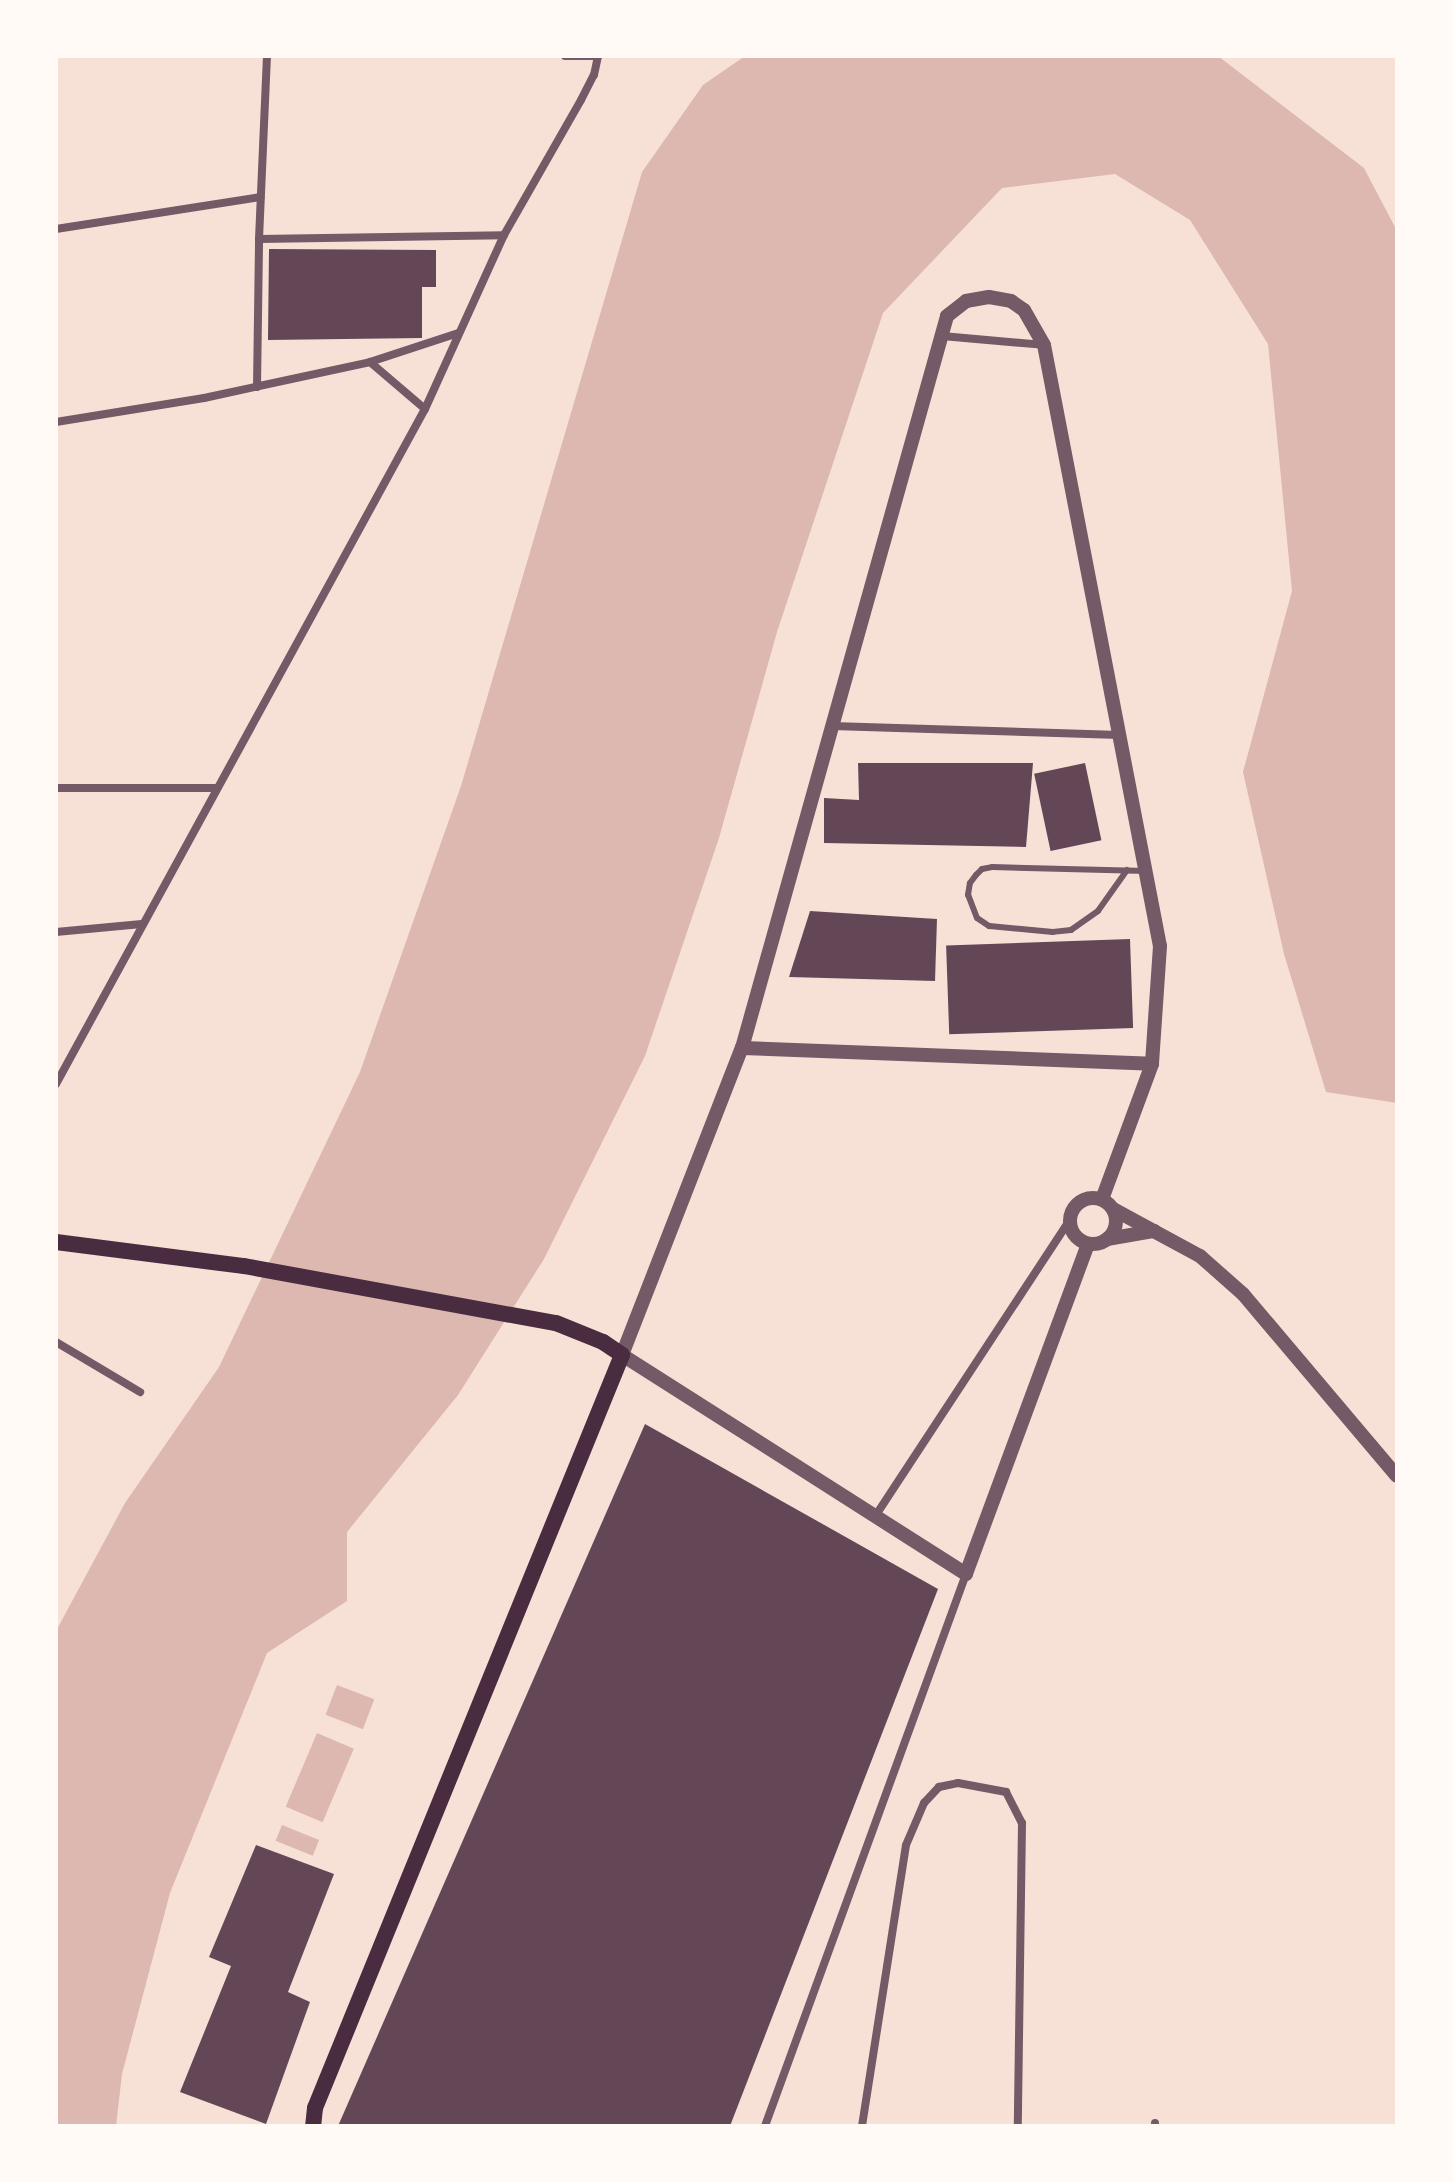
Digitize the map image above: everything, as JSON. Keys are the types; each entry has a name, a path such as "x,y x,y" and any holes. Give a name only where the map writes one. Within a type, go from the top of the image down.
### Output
{"main road":[{"path":"56,1242 244,1266 556,1323 603,1342 622,1355 315,2108 313,2126"}],"street":[{"path":"257,387 259,239 267,56"},
{"path":"56,1084 214,788 425,409 504,235 594,75 598,56 565,56"},
{"path":"56,229 261,197"},
{"path":"259,239 504,235"},
{"path":"966,1574 622,1355 742,1048 947,316 966,301 989,297 1011,301 1024,310 1044,345 1160,946 1152,1064 1107,1204 1116,1224 1107,1239"},
{"path":"56,422 257,387 370,362 458,333"},
{"path":"942,336 1044,345"},
{"path":"370,362 425,409"},
{"path":"832,726 1121,735"},
{"path":"56,788 214,788"},
{"path":"56,932 142,924"},
{"path":"742,1048 1152,1064"},
{"path":"876,1515 1080,1201 1107,1204 1200,1256 1243,1294 1397,1476"},
{"path":"1069,1221 1074,1235 1088,1244 1154,1231"},
{"path":"765,2126 1088,1244"},
{"path":"56,1342 140,1392"},
{"path":"862,2126 906,1845 924,1803 939,1787 958,1783 1006,1792 1022,1823 1018,2126"}],"lane":[{"path":"1127,870 1098,911 1071,930 1053,932 989,926 977,918 971,908 970,883 982,869 1127,870 1146,871"}],"shaded area":[{"path":"745,56 1218,56 1364,168 1397,231 1397,1103 1326,1092 1284,954 1243,772 1292,591 1268,344 1190,220 1115,174 1002,188 883,313 777,632 719,838 645,1056 544,1259 458,1395 347,1532 347,1601 267,1653 170,1893 122,2074 116,2126 56,2126 56,1631 125,1503 219,1367 360,1072 461,786 642,172 703,85"},
{"path":"337,1685 374,1699 363,1729 326,1715"},
{"path":"317,1733 354,1749 323,1822 286,1807"},
{"path":"282,1825 319,1840 313,1856 276,1841"}],"building":[{"path":"269,249 436,250 436,287 422,287 422,338 268,340"},
{"path":"858,763 1033,763 1026,847 824,843 824,798 859,800"},
{"path":"1085,763 1101,840 1051,851 1034,774"},
{"path":"810,911 937,919 935,981 789,977"},
{"path":"1130,939 1133,1028 949,1034 946,945"},
{"path":"645,1424 938,1589 730,2126 338,2126"},
{"path":"256,1845 334,1874 288,1992 310,2002 266,2124 180,2092 231,1966 209,1957"}]}
